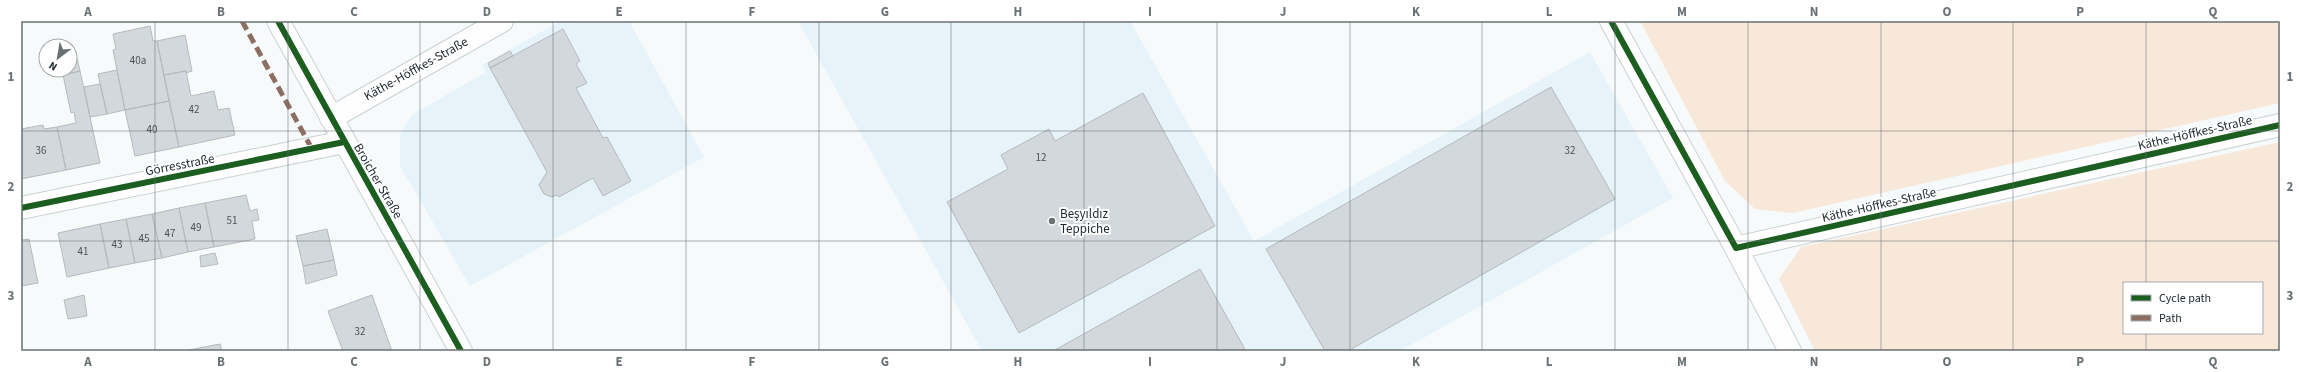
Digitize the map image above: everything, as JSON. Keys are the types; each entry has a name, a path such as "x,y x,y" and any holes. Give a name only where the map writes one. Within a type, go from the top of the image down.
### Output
{"street":[{"name":"Broicher Straße","path":"278,21 461,351"},
{"name":"Käthe-Höffkes-Straße","path":"331,118 502,21"},
{"path":"1611,21 1736,248 1790,351"},
{"name":"Käthe-Höffkes-Straße","path":"1736,248 2280,125"},
{"name":"Görresstraße","path":"21,208 344,142"}],"shaded area":[{"path":"561,21 568,24 574,21 629,21 704,157 470,286 400,166 400,134 412,115 486,72 482,65"},
{"path":"798,21 1130,21 1254,241 1590,52 1673,198 1400,351 982,351"},
{"path":"1640,21 2280,21 2280,103 1793,213 1755,209 1725,181"},
{"path":"2280,142 2280,351 1815,351 1779,279 1801,247"}],"building":[{"path":"150,26 153,41 157,41 169,101 125,110 113,50 116,49 113,34"},
{"path":"563,29 580,61 576,64 587,83 576,88 603,138 607,137 631,181 603,196 593,178 559,197 557,195 552,197 544,194 539,185 547,172 490,68"},
{"path":"185,35 192,71 164,75 157,41"},
{"path":"510,51 513,56 490,68 488,63"},
{"path":"117,70 125,110 107,114 98,74"},
{"path":"78,71 80,71 100,163 66,170 57,127 76,123 74,112 71,113 64,78 78,78"},
{"path":"186,71 191,96 214,91 218,110 229,108 235,135 179,147 164,75"},
{"path":"100,84 107,114 90,117 84,87"},
{"path":"1551,87 1615,199 1348,351 1325,351 1266,249"},
{"path":"1143,93 1215,226 1019,333 947,202 1008,169 1001,155 1049,129 1055,141"},
{"path":"169,101 179,147 135,156 125,110"},
{"path":"43,125 44,129 57,127 66,170 21,179 21,129"},
{"path":"246,195 250,211 257,209 259,220 252,221 255,239 214,247 205,203"},
{"path":"205,203 214,247 188,252 179,208"},
{"path":"179,208 188,252 162,258 152,214"},
{"path":"152,214 162,258 135,263 126,219"},
{"path":"126,219 135,263 109,268 100,224"},
{"path":"100,224 109,268 67,277 58,233"},
{"path":"327,229 334,260 303,266 296,236"},
{"path":"29,239 38,283 21,286 21,240"},
{"path":"215,253 218,264 201,267 200,256"},
{"path":"334,260 337,275 306,284 303,266"},
{"path":"1200,269 1246,351 1053,351 1161,291"},
{"path":"84,295 87,316 68,319 64,300"},
{"path":"372,295 392,351 343,351 328,311"},
{"path":"220,344 222,351 184,351"}],"marked path":[{"path":"242,21 312,149"}],"cycle path":[{"path":"278,21 461,351"},
{"path":"1611,21 1736,248 2280,125"},
{"path":"21,208 344,142"}],"place":[{"name":"Beşyıldız Teppiche","path":"1052,221"}]}
